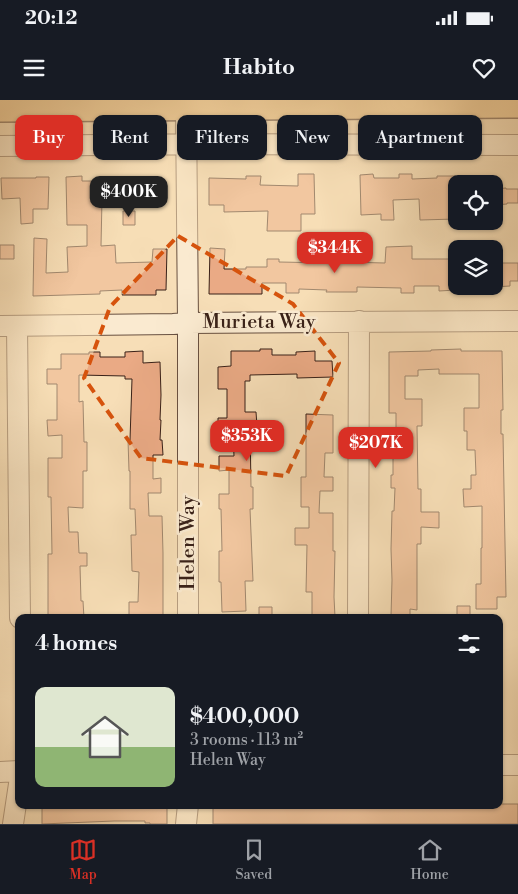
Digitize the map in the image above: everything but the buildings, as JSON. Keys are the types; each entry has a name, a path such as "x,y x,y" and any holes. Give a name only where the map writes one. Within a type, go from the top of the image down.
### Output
{"main road":[{"path":"1,106 156,104 186,108 325,103 489,103 518,105"}],"street":[{"name":"Helen Way","path":"186,108 186,115"},
{"path":"0,146 177,145"},
{"path":"267,145 518,145"},
{"name":"Helen Way","path":"187,160 188,614"},
{"path":"358,614 359,321"},
{"name":"Murieta Way","path":"8,326 359,321 518,321"},
{"path":"8,326 20,614"},
{"path":"503,765 518,765"},
{"path":"0,772 15,772"},
{"path":"13,824 15,809"},
{"path":"186,824 188,809"}],"highlighted area":[{"path":"178,236 293,304 339,363 286,476 141,458 84,378 110,307"}]}
